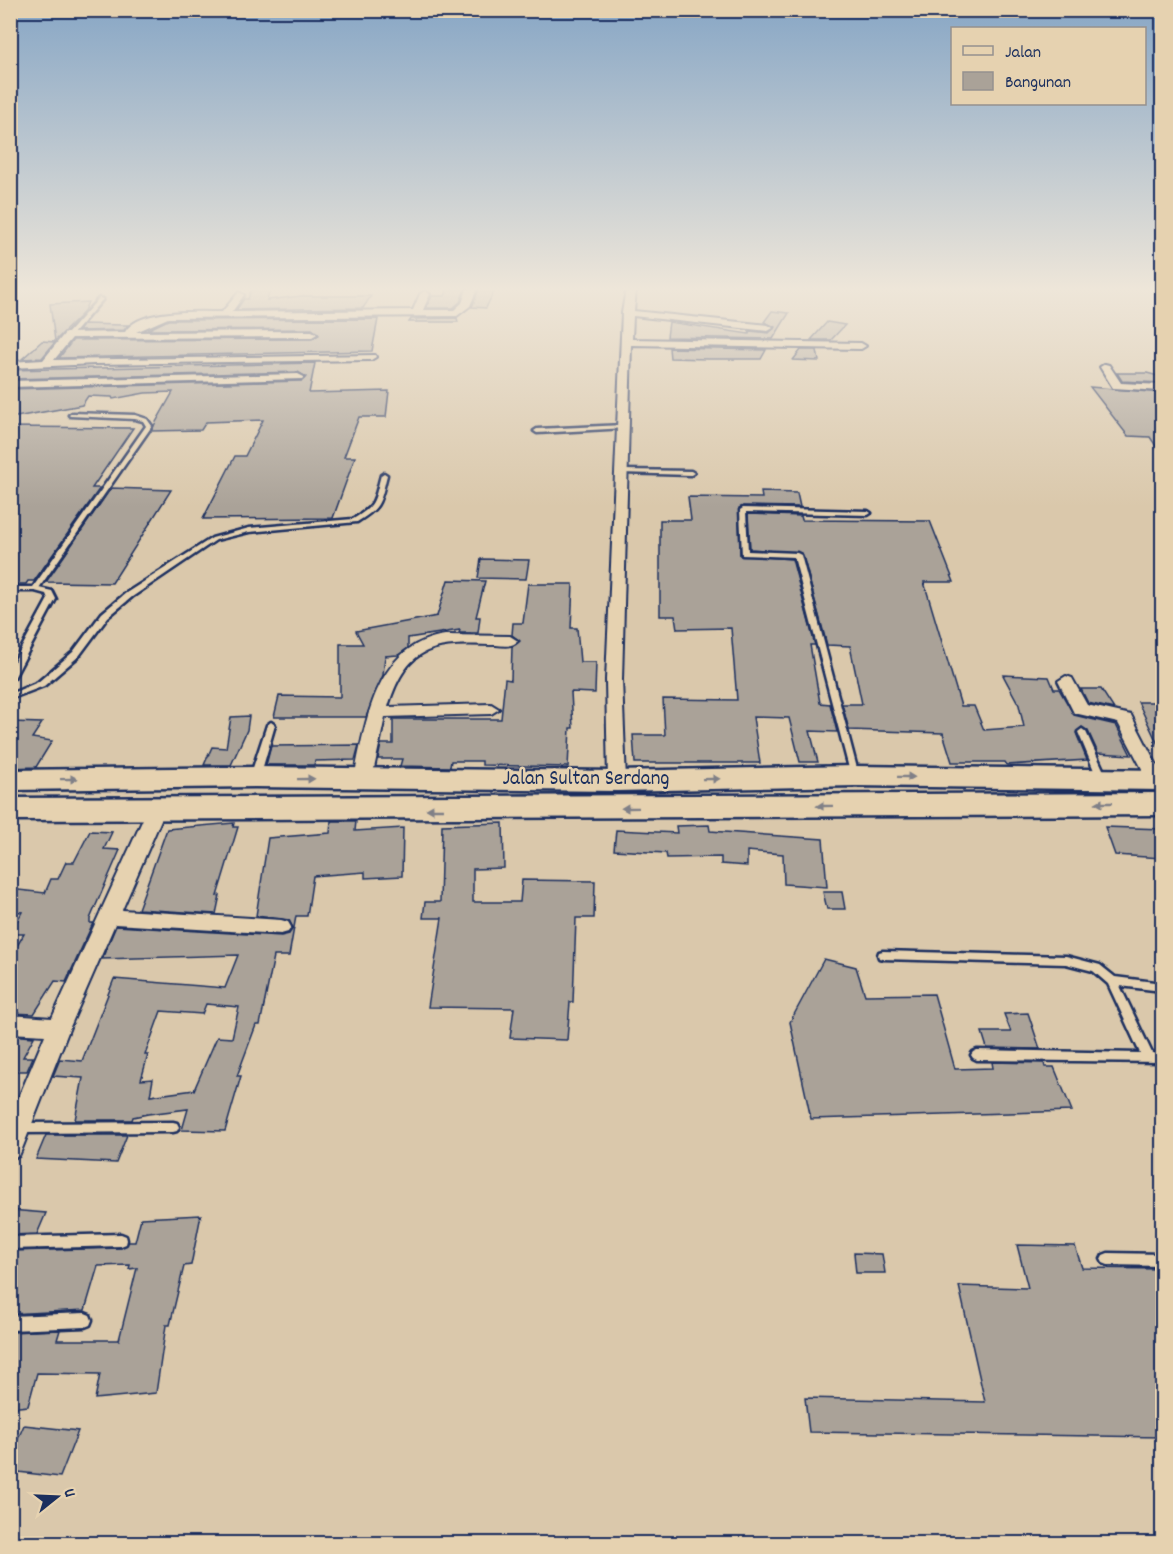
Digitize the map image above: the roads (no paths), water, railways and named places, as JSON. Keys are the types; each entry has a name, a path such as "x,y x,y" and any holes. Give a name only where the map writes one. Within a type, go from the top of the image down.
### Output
{"highway":[{"name":"Jalan Sultan Serdang","path":"10,780 255,777 617,781 855,776 1103,780 1160,788"},
{"name":"Jalan Sultan Serdang","path":"10,809 1160,788"}],"street":[{"path":"40,367 45,362"},
{"path":"10,365 40,367 141,362"},
{"path":"617,781 614,680 626,362"},
{"path":"1106,367 1117,386 1162,388"},
{"path":"10,384 298,377"},
{"path":"363,778 377,712 392,675 417,649 426,644 510,641"},
{"path":"1066,681 1080,709 1125,719 1160,788"},
{"path":"377,712 491,709"},
{"path":"10,1149 59,1027 157,808"},
{"path":"109,916 281,927"},
{"path":"10,1024 59,1027"}],"lane":[{"path":"35,589 149,426 146,420 135,417 72,415"},
{"path":"537,431 624,427"},
{"path":"623,472 692,473"},
{"path":"10,697 41,684 76,654 105,615 129,595 214,539 249,530 355,521 370,512 376,504 384,475"},
{"path":"855,776 797,555 745,553 743,510 868,513"},
{"path":"10,589 35,589 49,593 52,599 10,678"},
{"path":"255,777 271,725"},
{"path":"1082,732 1103,780"},
{"path":"883,955 1066,960 1096,968 1112,981 1148,1057"},
{"path":"1112,981 1162,987"},
{"path":"977,1055 1162,1058"},
{"path":"20,1128 173,1128"},
{"path":"10,1243 121,1240"},
{"path":"1108,1259 1162,1260"},
{"path":"10,1323 85,1320"}]}
